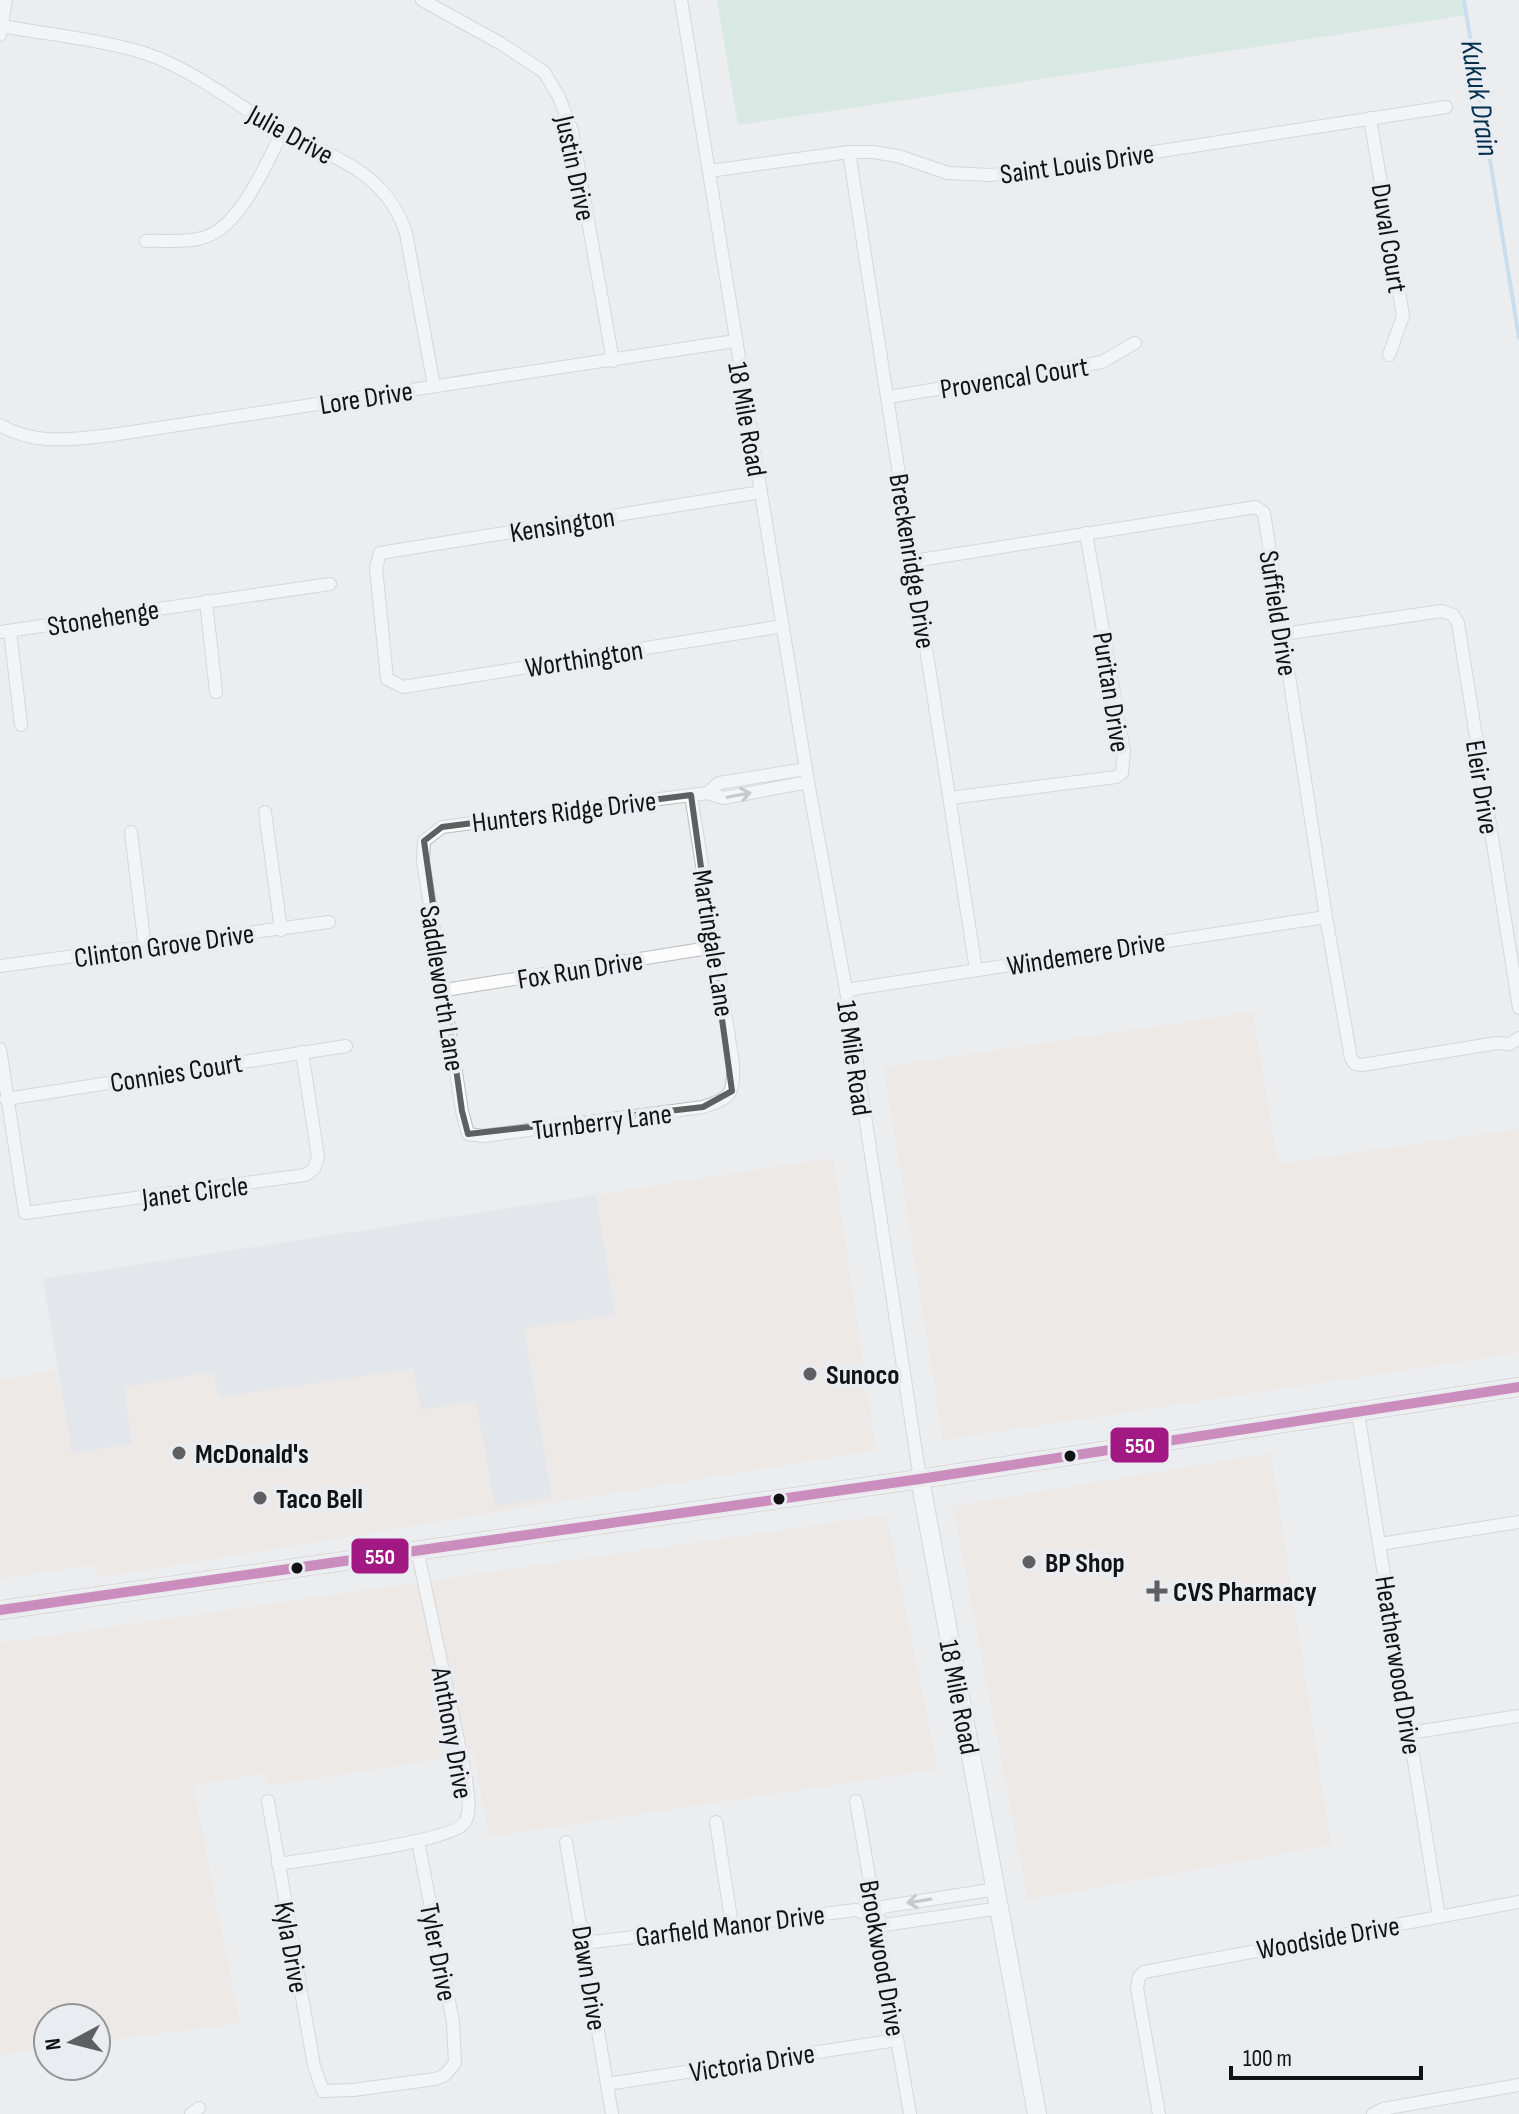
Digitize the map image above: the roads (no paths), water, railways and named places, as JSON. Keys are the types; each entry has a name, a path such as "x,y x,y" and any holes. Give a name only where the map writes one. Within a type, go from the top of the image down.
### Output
{"main road":[{"path":"0,1610 920,1479 1519,1387"},
{"name":"18 Mile Road","path":"920,1479 1037,2114"}],"street":[{"path":"1,31 6,0"},
{"name":"Justin Drive","path":"422,0 500,43 544,72 559,97 572,131 613,361"},
{"name":"18 Mile Road","path":"681,0 807,776 846,990 920,1479"},
{"name":"Julie Drive","path":"1,31 135,50 190,75 283,131 358,171 379,188 400,216 406,233 434,386"},
{"name":"Saint Louis Drive","path":"709,171 849,152 873,152 898,156 948,173 991,175 1446,107"},
{"name":"Duval Court","path":"1370,118 1403,316 1389,355"},
{"path":"146,241 202,238 227,223 238,212 283,131"},
{"name":"Breckenridge Drive","path":"849,152 976,970"},
{"name":"Lore Drive","path":"0,425 27,438 59,440 269,413 735,341"},
{"name":"Provencal Court","path":"888,397 1102,362 1135,343"},
{"name":"Kensington","path":"387,679 376,568 380,553 761,492"},
{"name":"Suffield Drive","path":"913,561 1256,507 1264,513 1347,1046 1355,1064 1510,1044 1519,1038"},
{"name":"Puritan Drive","path":"950,798 1116,777 1122,773 1124,751 1086,533"},
{"name":"Stonehenge","path":"5,632 330,584"},
{"path":"206,601 216,692"},
{"name":"Eleir Drive","path":"1283,634 1442,611 1453,615 1458,623 1519,1008"},
{"name":"Worthington","path":"387,679 403,687 783,626"},
{"path":"5,632 21,725"},
{"name":"Hunters Ridge Drive","path":"424,841 442,827 708,793 719,783 807,776"},
{"name":"Martingale Lane","path":"691,795 733,1063 732,1091"},
{"path":"265,812 281,930"},
{"path":"131,832 145,948"},
{"name":"Saddleworth Lane","path":"424,841 423,861 468,1134"},
{"name":"Windemere Drive","path":"846,990 1326,917"},
{"name":"Clinton Grove Drive","path":"0,966 329,922"},
{"name":"Fox Run Drive","path":"445,990 715,947"},
{"name":"Connies Court","path":"6,1099 346,1046"},
{"path":"0,1049 15,1163 0,1165"},
{"name":"Janet Circle","path":"15,1163 25,1213 305,1175 314,1169 318,1157 302,1052"},
{"name":"Turnberry Lane","path":"468,1134 483,1136 703,1107 727,1097 732,1091"},
{"name":"Heatherwood Drive","path":"1358,1413 1439,1917"},
{"path":"1380,1544 1519,1522"},
{"name":"Anthony Drive","path":"278,1864 418,1841 458,1830 465,1823 469,1809 466,1778 417,1549"},
{"path":"1409,1733 1519,1716"},
{"name":"Kyla Drive","path":"268,1801 314,2066 323,2091"},
{"name":"Brookwood Drive","path":"856,1801 910,2114"},
{"path":"716,1822 732,1925"},
{"name":"Tyler Drive","path":"323,2091 435,2079 445,2075 455,2063 453,2022 418,1841"},
{"name":"Dawn Drive","path":"566,1842 612,2114"},
{"name":"Garfield Manor Drive","path":"875,1917 882,1907 998,1899"},
{"name":"Garfield Manor Drive","path":"584,1943 856,1910 875,1917 884,1925 998,1899"},
{"name":"Woodside Drive","path":"1159,2114 1138,2000 1139,1977 1151,1968 1519,1902"},
{"name":"Victoria Drive","path":"607,2084 897,2040"},
{"path":"1373,2114 1383,2109 1519,2085"}],"waterway":[{"name":"Kukuk Drain","path":"1464,0 1519,338"}],"place":[{"name":"Sunoco","path":"810,1374"},
{"name":"McDonald's","path":"179,1453"},
{"name":"Taco Bell","path":"260,1498"},
{"name":"BP Shop","path":"1029,1562"},
{"name":"CVS Pharmacy","path":"1157,1591"}]}
